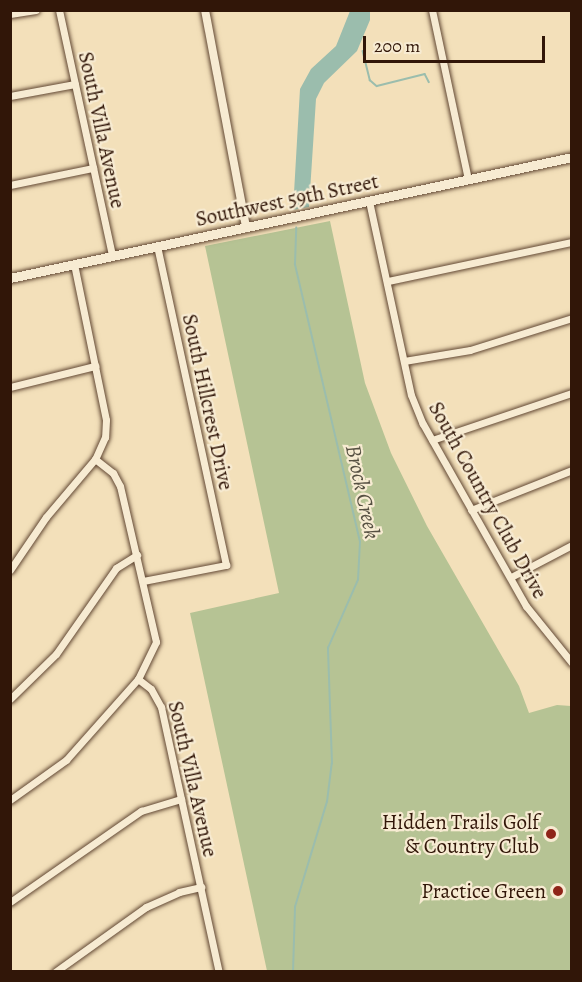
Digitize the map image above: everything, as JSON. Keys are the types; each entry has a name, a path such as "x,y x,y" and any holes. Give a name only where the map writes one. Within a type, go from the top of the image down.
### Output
{"main road":[{"name":"Southwest 59th Street","path":"10,278 572,157"}],"street":[{"path":"10,14 36,10"},
{"name":"South Villa Avenue","path":"59,10 112,256"},
{"path":"205,10 246,228"},
{"path":"432,10 468,179"},
{"path":"10,96 75,84"},
{"path":"10,185 93,168"},
{"name":"South Country Club Drive","path":"369,201 388,280 411,395 432,440 526,606 570,659"},
{"path":"388,280 572,242"},
{"name":"South Hillcrest Drive","path":"143,581 226,565 157,247"},
{"path":"10,570 46,517 95,459 106,428 74,264"},
{"path":"404,362 477,349 572,318"},
{"path":"10,387 95,366"},
{"path":"432,440 572,393"},
{"path":"10,800 66,760 138,679 154,654 156,642 120,486 112,473 95,459"},
{"path":"471,510 572,471"},
{"path":"511,577 572,545"},
{"path":"10,699 56,654 116,568 137,555"},
{"name":"South Villa Avenue","path":"138,679 151,689 161,707 219,972"},
{"path":"10,902 141,811 181,799"},
{"path":"55,972 146,908 179,892 201,887"}],"green space":[{"name":"Hidden Trails Golf & Country Club","path":"330,221 365,383 391,453 427,526 519,686 529,713 557,705 571,706 571,971 267,971 190,613 279,593 205,246"}],"shaded area":[{"path":"350,11 370,11 370,20 357,51 324,83 316,99 309,207 293,210 300,89 311,69 336,46"}],"waterway":[{"path":"363,51 370,80 377,86 425,74 429,82"},
{"name":"Brock Creek","path":"293,972 295,907 327,802 332,764 328,648 358,580 360,542 295,264 296,228"}],"place":[{"name":"Hidden Trails Golf & Country Club","path":"551,834"},
{"name":"Practice Green","path":"558,891"}]}
